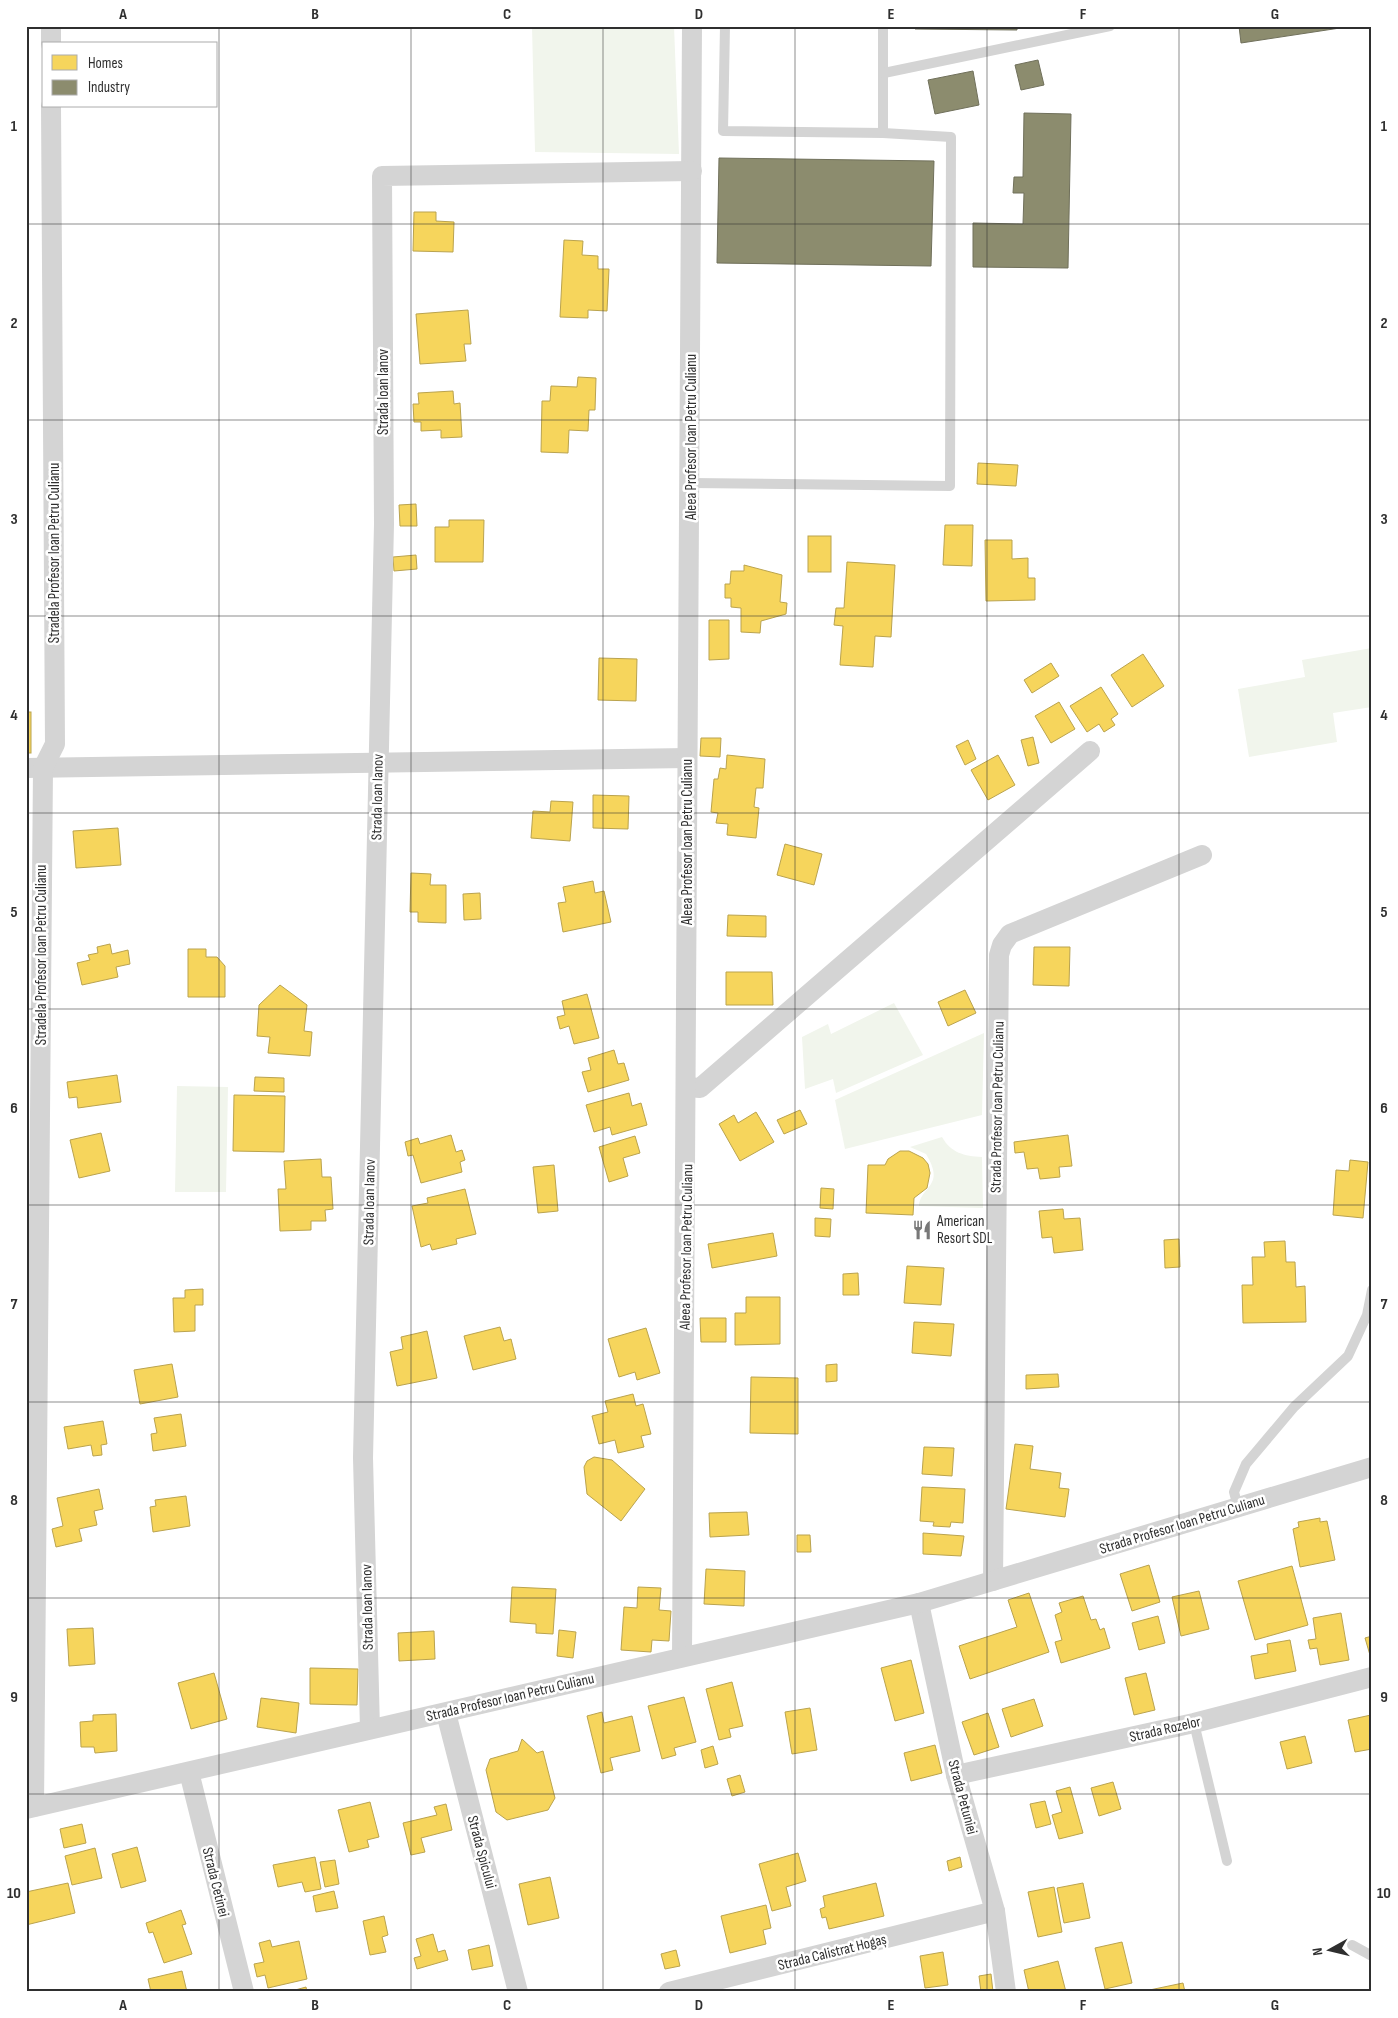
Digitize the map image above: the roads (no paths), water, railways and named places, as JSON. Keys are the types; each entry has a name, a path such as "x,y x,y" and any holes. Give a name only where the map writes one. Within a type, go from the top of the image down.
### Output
{"street":[{"path":"51,26 51,42"},
{"name":"Aleea Profesor Ioan Petru Culianu","path":"682,1657 687,1087 687,758 691,483 692,26"},
{"name":"Stradela Profesor Ioan Petru Culianu","path":"30,1808 34,768 55,744 52,108"},
{"name":"Strada Ioan Ianov","path":"370,1729 363,1458 384,524 382,176 692,171"},
{"path":"687,1087 700,1088 1090,751"},
{"path":"34,768 687,758"},
{"name":"Strada Profesor Ioan Petru Culianu","path":"993,1581 999,955 1002,944 1010,934 1202,855"},
{"name":"Strada Profesor Ioan Petru Culianu","path":"30,1808 919,1603 1372,1467"},
{"name":"Strada Petuniei","path":"919,1603 956,1774 995,1911 1006,1992"},
{"name":"Strada Rozelor","path":"956,1774 1194,1722 1372,1677"},
{"name":"Strada Spicului","path":"446,1713 518,1992"},
{"name":"Strada Cetinei","path":"189,1772 244,1992"},
{"name":"Strada Calistrat Hogaș","path":"669,1992 995,1911"}],"lane":[{"path":"691,483 950,486 951,137 883,133 724,130 725,26"},
{"path":"883,26 883,133"},
{"path":"884,73 1110,26"},
{"path":"1238,1507 1234,1492 1246,1464 1294,1407 1348,1356 1367,1314 1372,1290"},
{"path":"1194,1722 1227,1861"},
{"path":"1352,1946 1372,1956"}],"place":[{"name":"American Resort SDL","path":"922,1230"}]}
